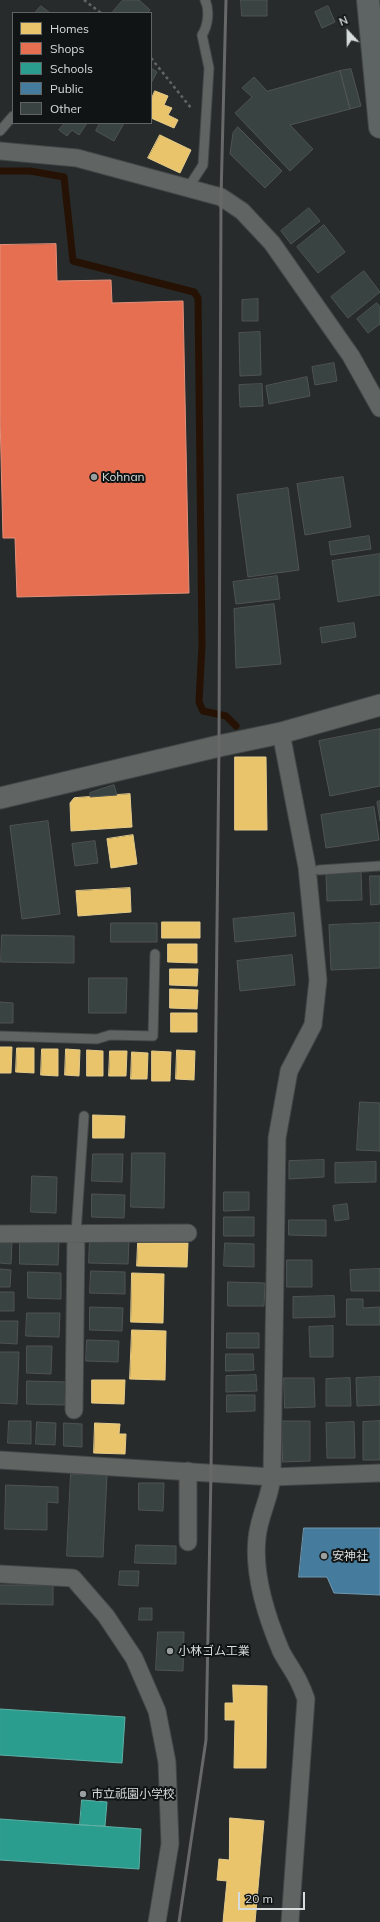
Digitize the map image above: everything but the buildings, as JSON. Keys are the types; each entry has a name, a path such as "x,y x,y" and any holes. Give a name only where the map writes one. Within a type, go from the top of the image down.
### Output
{"main road":[{"path":"368,0 380,127"}],"street":[{"path":"0,151 77,158 221,197 242,212 272,243 351,356 380,408"},
{"path":"0,798 219,746 281,734 380,705"},
{"path":"281,734 307,867 318,980 313,1025 289,1071 277,1138 272,1476 270,1493 260,1515 256,1563 266,1610 276,1638 298,1680 306,1700 290,1922"},
{"path":"74,1410 76,1233"},
{"path":"0,1234 188,1233"},
{"path":"0,1460 272,1476 380,1473"},
{"path":"188,1471 188,1542"},
{"path":"0,1574 73,1578 106,1616 134,1658 157,1711 167,1762 170,1844 157,1922"}],"lane":[{"path":"188,188 203,166 209,68 202,35 207,28 207,4 205,0"},
{"path":"0,131 12,117"},
{"path":"319,870 380,866"},
{"path":"0,1036 97,1039 110,1035 153,1036 155,954"},
{"path":"76,1233 84,1116"}],"path":[{"path":"84,0 100,12"},
{"path":"152,59 184,98 205,130"}],"waterway":[{"path":"0,171 30,171 64,177 73,261 194,292 198,298 202,645 199,702 203,711 226,716 236,726"}],"railway":[{"path":"179,1922 206,1740 211,1472 219,746 221,197 226,0"}],"place":[{"name":"Kohnan","path":"94,477"},
{"name":"安神社","path":"324,1556"},
{"name":"小林ゴム工業","path":"170,1651"},
{"name":"市立祇園小学校","path":"83,1794"}]}
